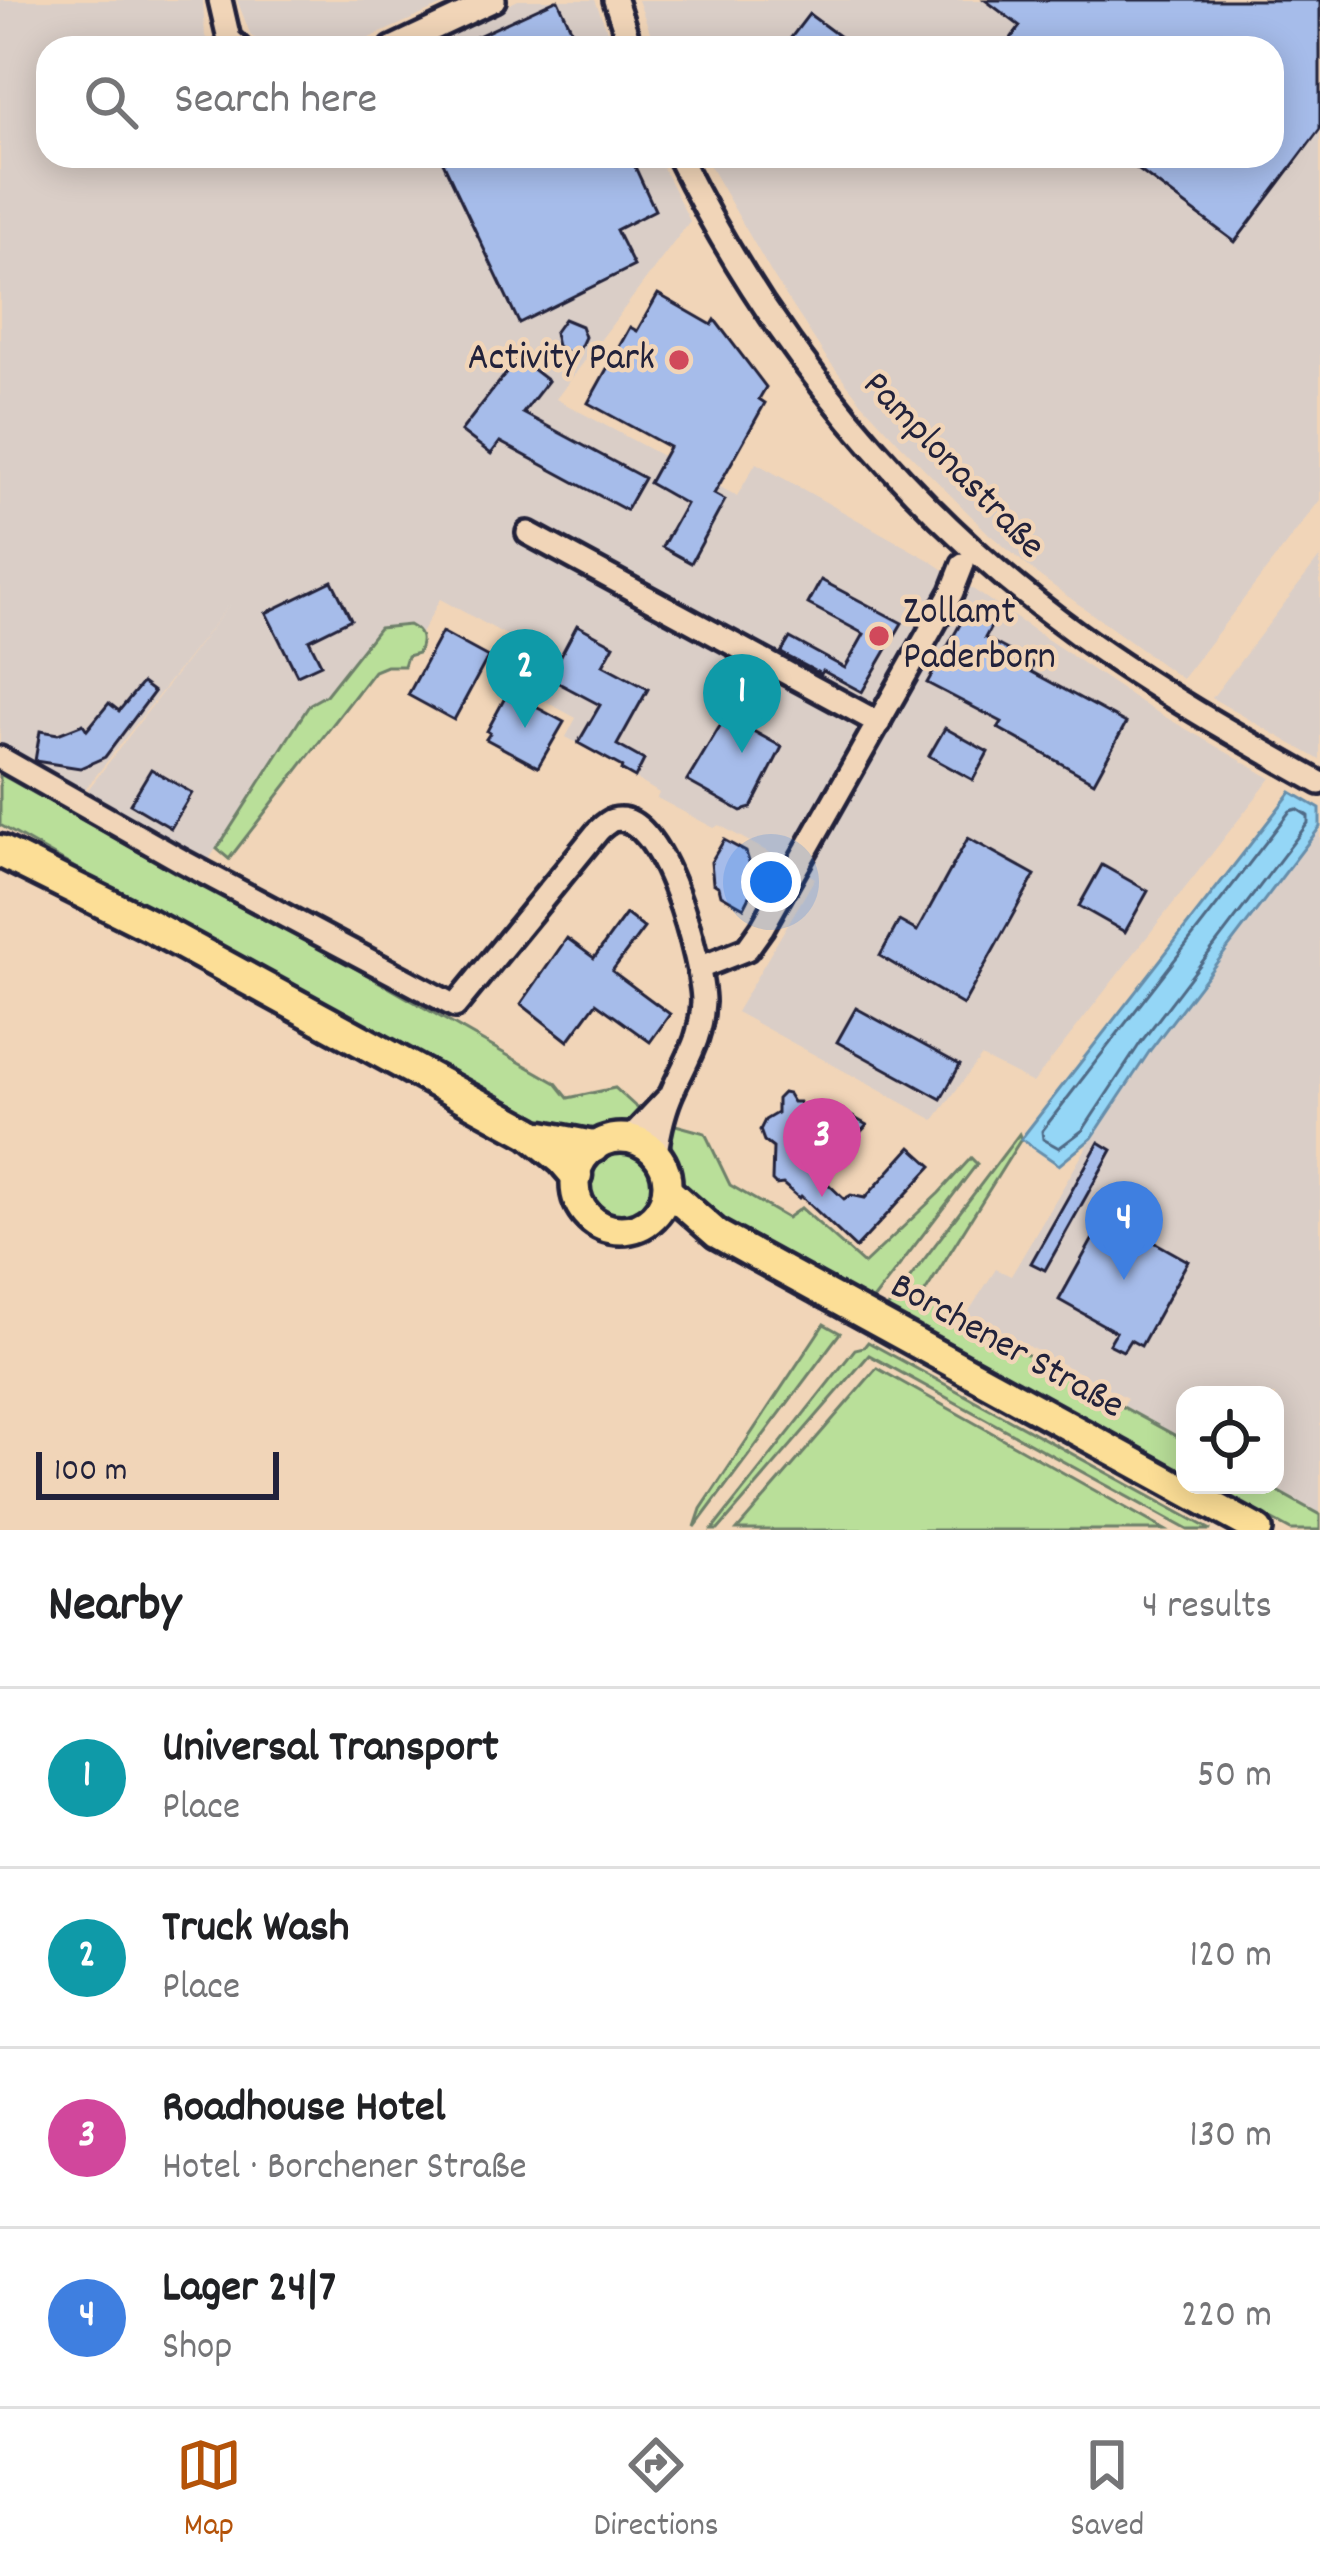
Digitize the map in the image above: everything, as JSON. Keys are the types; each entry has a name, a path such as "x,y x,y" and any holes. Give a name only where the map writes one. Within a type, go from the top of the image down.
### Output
{"highway":[{"path":"0,832 149,925"},
{"path":"0,851 149,925 530,1133 576,1175"},
{"path":"530,1133 592,1147"}],"main road":[{"path":"610,1138 630,1138 656,1153 667,1190 652,1218 626,1230 612,1229 598,1224 579,1204 576,1175 592,1147 610,1138"},
{"name":"Borchener Straße","path":"667,1190 717,1234 1258,1530"},
{"name":"Borchener Straße","path":"652,1218 717,1234"}],"street":[{"path":"220,0 229,36"},
{"path":"418,36 494,0"},
{"path":"615,0 627,36"},
{"name":"Pamplonastraße","path":"685,168 726,244 810,369 883,459 960,538 1043,608 1126,668 1320,783"},
{"path":"528,533 879,723"},
{"path":"699,968 747,949 879,723 963,565"},
{"path":"0,758 455,1006 598,831 611,820 631,824 654,842 674,884 699,968 703,1001 696,1047 671,1094 656,1153"},
{"path":"630,1138 671,1094"}],"shaded area":[{"path":"0,0 203,0 205,36 36,36 36,168 663,168 690,221 556,399 737,496 756,463 931,561 1148,707 1271,778 1033,1083 981,1057 934,1120 736,1012 815,878 719,825 714,828 657,798 659,793 621,767 566,737 576,718 510,682 528,647 440,599 421,634 409,625 379,629 326,695 313,703 208,861 83,796 232,601 81,795 0,749"},
{"path":"237,0 454,0 374,36 251,36"},
{"path":"518,0 595,0 609,36 447,36"},
{"path":"638,0 1320,0 1320,500 1182,679 989,534 862,403 773,276 711,168 1284,168 1284,36 652,36"},
{"path":"1320,557 1320,760 1212,698"},
{"path":"1320,827 1320,1515 1282,1494 1284,1386 1176,1386 1176,1436 1123,1407 1127,1398 967,1314 996,1269 1011,1276 1151,1049"}],"green space":[{"path":"409,625 421,636 418,653 407,656 404,666 374,671 229,859 217,849 310,704 326,695 379,628"},
{"path":"0,774 313,944 556,1083 568,1098 615,1088 645,1111 617,1127 583,1134 556,1130 517,1113 0,825"},
{"path":"672,1124 705,1133 730,1185 787,1218 801,1208 864,1264 971,1158 977,1164 870,1304 701,1209 682,1181 671,1145"},
{"path":"1019,1134 1021,1139 922,1297 1176,1436 1176,1468 885,1311"},
{"path":"621,1148 646,1159 657,1184 646,1209 621,1220 596,1209 585,1184 596,1159"},
{"path":"824,1324 840,1333 695,1527 701,1509"},
{"path":"868,1342 1211,1530 1188,1530 869,1355 718,1530 712,1530 855,1349"},
{"path":"877,1368 1165,1530 737,1530"},
{"path":"1225,1494 1282,1494 1320,1515 1320,1530 1291,1530"}],"water":[{"path":"1291,792 1320,809 1320,827 1151,1049 1092,1138 1059,1165 1021,1139"}],"building":[{"path":"556,0 574,36 478,36"},
{"path":"985,0 1320,0 1320,129 1235,242 1136,168 1284,168 1284,36 1013,36 1020,26"},
{"path":"809,14 839,36 792,36"},
{"path":"446,168 636,168 655,210 616,230 634,266 519,323"},
{"name":"Activity Park","path":"658,294 712,325 715,320 766,387 759,399 765,403 714,494 725,500 691,563 662,547 686,504 649,483 669,447 588,403 630,327 637,331"},
{"path":"564,319 581,326 585,337 579,350 569,353 557,346 554,333"},
{"path":"518,358 548,381 523,413 644,478 626,510 500,442 491,454 461,431"},
{"name":"Zollamt Paderborn","path":"821,580 902,623 862,692 781,653 790,638 845,668 864,634 808,604"},
{"path":"332,581 351,619 309,640 321,664 297,675 266,613"},
{"path":"967,612 992,625 985,638 1034,664 1030,671 1126,723 1094,782 998,728 1002,722 927,683"},
{"path":"577,625 614,645 603,665 648,689 617,745 644,760 635,778 578,743 600,705 549,678"},
{"path":"442,632 488,657 454,720 408,695"},
{"path":"142,683 154,692 105,757 80,768 35,761 40,731 58,734 83,724 87,730 109,703 119,711"},
{"path":"508,692 564,722 538,767 486,739"},
{"path":"726,716 782,747 751,808 741,811 687,781"},
{"path":"945,728 988,752 973,780 929,756"},
{"path":"151,769 192,793 171,828 130,804"},
{"path":"968,838 1035,875 963,1005 880,956 899,921 917,931"},
{"path":"724,840 746,852 756,884 744,908 721,895 713,883 711,862"},
{"path":"1102,865 1148,891 1125,932 1079,906"},
{"path":"626,914 644,928 612,971 670,1014 650,1042 596,1003 568,1041 521,1004 567,938 594,958"},
{"path":"856,1008 960,1065 941,1099 837,1042"},
{"path":"783,1093 802,1108 830,1110 830,1104 867,1125 844,1150 815,1148 824,1180 844,1199 851,1195 865,1198 911,1147 932,1166 856,1248 801,1196 772,1181 773,1148 760,1130 777,1113 777,1099"},
{"path":"1099,1142 1112,1150 1045,1270 1031,1263"},
{"path":"1106,1215 1188,1261 1141,1346 1130,1340 1123,1351 1109,1344 1116,1332 1059,1300"}],"place":[{"name":"Activity Park","path":"679,360"},
{"name":"Zollamt Paderborn","path":"879,636"},
{"name":"Truck Wash","path":"525,728"},
{"name":"Universal Transport","path":"742,753"},
{"name":"Roadhouse Hotel","path":"822,1197"},
{"name":"Lager 24|7","path":"1124,1280"}]}
